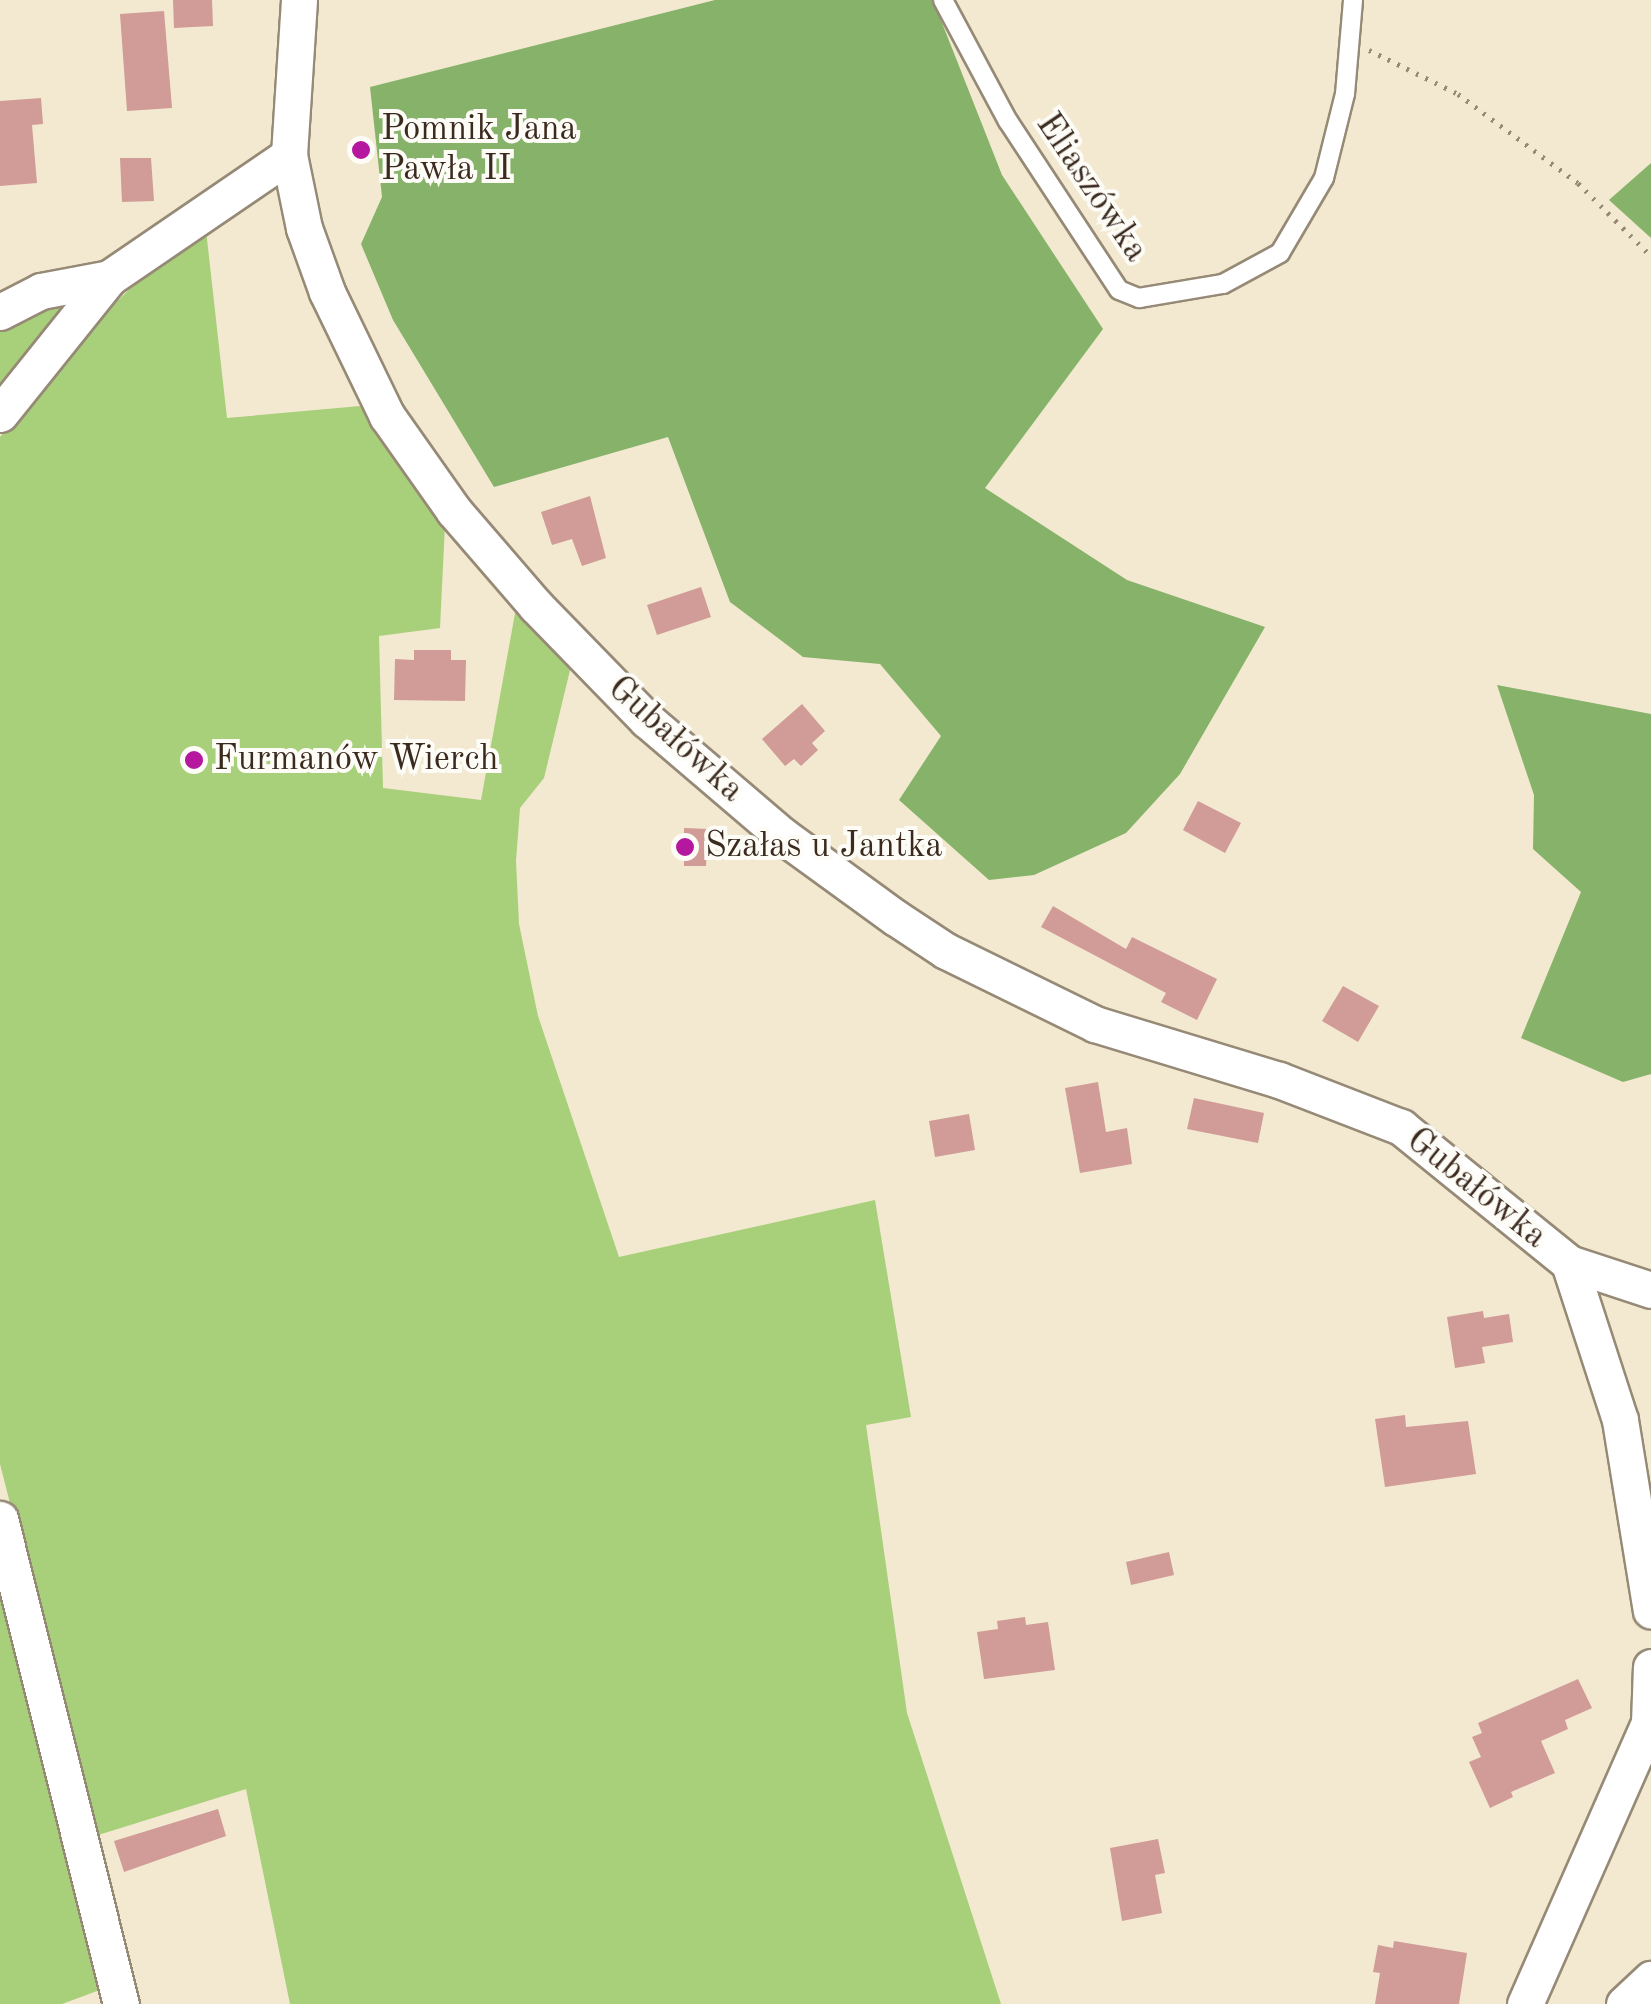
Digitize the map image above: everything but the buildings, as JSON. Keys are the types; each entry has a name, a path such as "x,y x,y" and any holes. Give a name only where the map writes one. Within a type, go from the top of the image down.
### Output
{"street":[{"name":"Gubałówka","path":"299,0 288,155 304,228 327,292 387,416 419,466 536,606 662,733 783,836 946,951 1095,1024 1279,1080 1401,1127 1569,1263 1620,1420 1651,1611"},
{"path":"0,414 109,278 288,155"},
{"path":"0,312 41,291 109,278"},
{"path":"1569,1263 1651,1290"},
{"path":"0,1519 121,2004"},
{"path":"1525,2004 1649,1724 1651,1667"},
{"path":"1624,2004 1651,1979"}],"lane":[{"name":"Eliaszówka","path":"943,0 1008,122 1118,290 1140,298 1223,284 1280,253 1324,178 1345,94 1354,0"}],"path":[{"path":"1349,44 1383,54 1458,94 1578,182 1651,256"}],"green space":[{"path":"715,0 933,0 1002,175 1103,329 985,488 1127,580 1265,627 1180,774 1126,833 1034,875 989,880 899,800 941,736 880,664 803,657 730,602 668,437 494,487 393,320 361,244 382,197 370,87"},
{"path":"1651,163 1651,238 1609,200"},
{"path":"206,230 227,418 360,406 445,525 440,628 379,636 383,788 481,800 516,608 571,666 544,778 520,808 516,861 519,924 538,1016 619,1257 875,1200 911,1417 866,1425 907,1713 1001,2004 290,2004 246,1789 95,1836 0,1464 0,437 90,327 158,262"},
{"path":"63,298 64,308 0,383 0,322"},
{"path":"1497,685 1651,714 1651,1074 1623,1082 1521,1038 1581,892 1533,849 1534,795"},
{"path":"0,1560 105,1988 62,2004 0,2004"}],"place":[{"name":"Pomnik Jana Pawła II","path":"361,150"},
{"name":"Furmanów Wierch","path":"194,760"},
{"name":"Szałas u Jantka","path":"685,847"}]}
